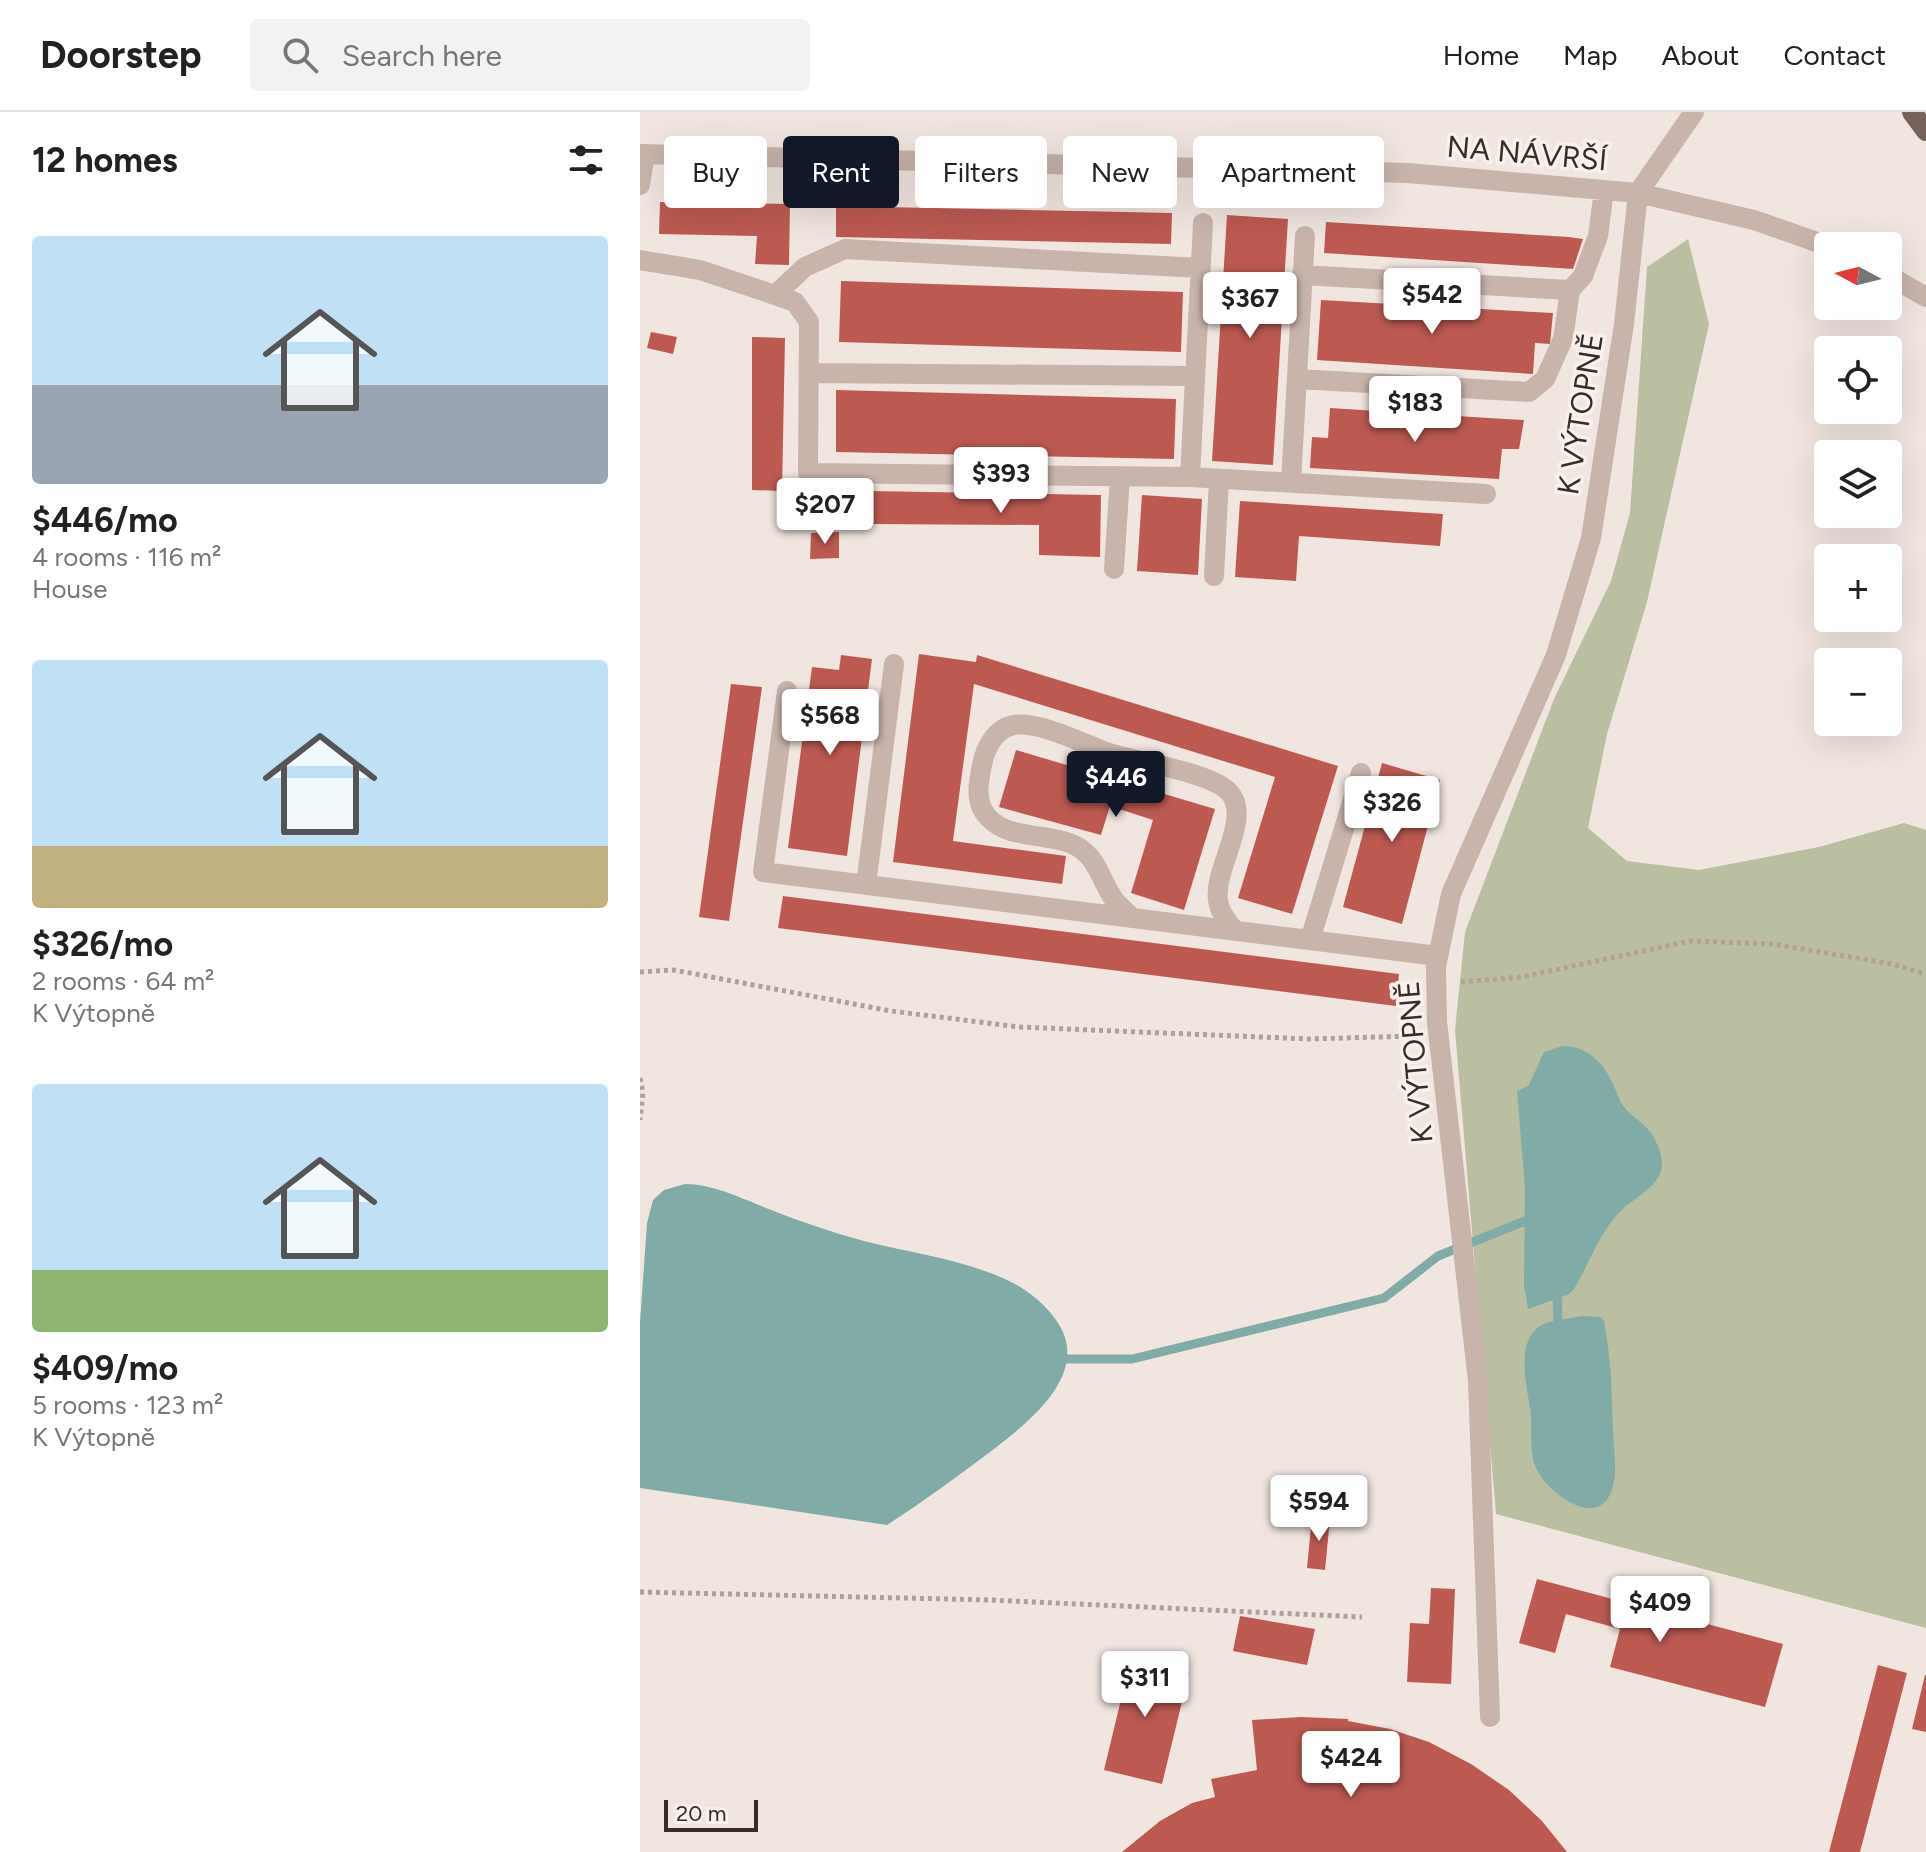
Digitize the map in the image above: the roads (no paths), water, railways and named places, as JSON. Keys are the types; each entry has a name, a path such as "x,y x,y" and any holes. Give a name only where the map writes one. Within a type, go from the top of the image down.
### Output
{"main road":[{"path":"1912,112 1926,131"}],"street":[{"name":"NA NÁVRŠÍ","path":"643,154 1408,173 1638,193 1694,112"},
{"path":"640,185 643,154"},
{"path":"1297,379 1529,392 1545,379 1563,339 1570,290 1583,276 1598,236 1604,190"},
{"path":"1638,193 1754,220 1814,241"},
{"name":"K VÝTOPNĚ","path":"1490,1717 1478,1381 1439,1036 1438,956 1451,894 1556,655 1591,538 1624,324 1638,193"},
{"path":"1190,477 1203,223"},
{"path":"1291,482 1305,236"},
{"path":"775,295 805,267 845,249 1200,268"},
{"path":"640,260 700,270 795,302 809,322 808,473 1190,477 1486,494"},
{"path":"1302,275 1570,290"},
{"path":"1902,283 1926,297"},
{"path":"809,373 1194,376"},
{"path":"1114,569 1120,476"},
{"path":"1214,576 1219,479"},
{"path":"866,885 894,664"},
{"path":"787,691 763,872 1438,956"},
{"path":"1132,918 1114,900 1089,854 1074,844 998,827 983,811 978,789 985,752 996,734 1011,725 1031,725 1110,753 1202,778 1227,790 1236,804 1237,821 1218,884 1218,901 1224,917 1235,931"},
{"path":"1310,940 1361,773"}],"water":[{"path":"1563,1046 1583,1050 1598,1061 1621,1103 1652,1135 1660,1152 1662,1167 1654,1183 1607,1227 1574,1289 1569,1294 1528,1309 1524,1285 1525,1188 1517,1091 1529,1085 1544,1052"},
{"path":"685,1184 716,1189 864,1241 971,1266 1012,1283 1039,1301 1056,1320 1066,1340 1067,1360 1061,1379 1050,1397 1018,1429 950,1482 887,1525 640,1488 640,1323 647,1223 653,1200 664,1190"},
{"path":"1582,1316 1600,1317 1604,1321 1611,1376 1615,1459 1613,1486 1607,1500 1598,1507 1587,1508 1562,1498 1536,1468 1524,1364 1528,1342 1540,1326"}],"waterway":[{"path":"1057,1359 1132,1359 1384,1298 1438,1256 1525,1221 1531,1228"},
{"path":"1557,1289 1558,1321"}]}
